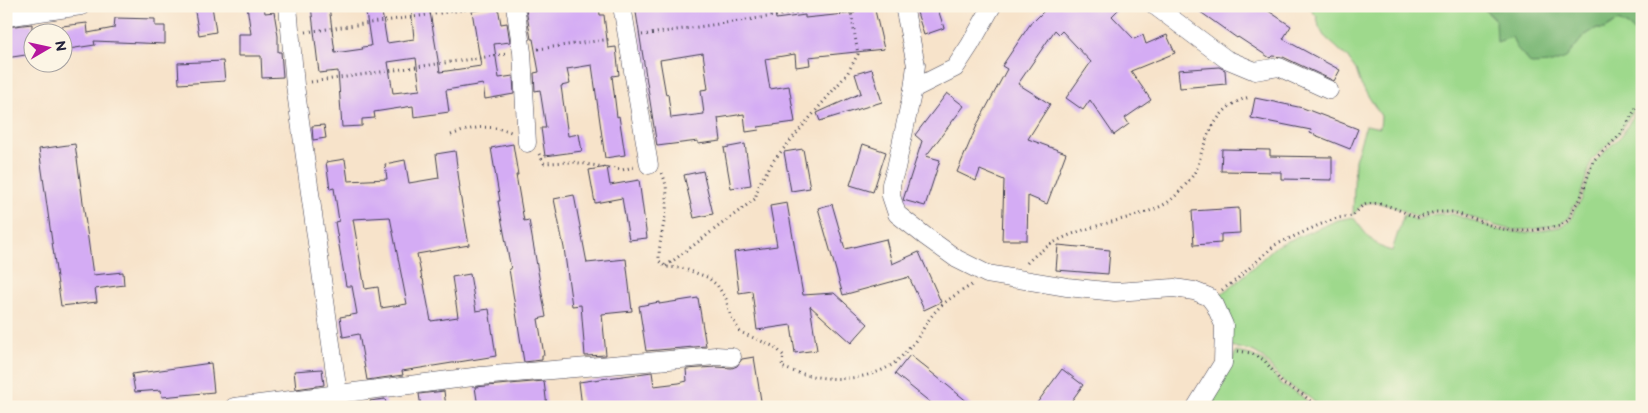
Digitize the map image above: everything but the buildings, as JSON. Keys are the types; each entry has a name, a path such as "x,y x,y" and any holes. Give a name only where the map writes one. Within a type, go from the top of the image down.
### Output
{"street":[{"path":"288,6 295,85 338,394"},
{"path":"515,6 522,52 527,142"},
{"path":"622,6 649,165"},
{"path":"904,6 916,65 913,89 891,184 890,196 897,214 957,258 987,274 1067,287 1115,292 1174,288 1194,291 1209,297 1216,305 1224,325 1223,363 1196,407"},
{"path":"913,89 955,68 992,6"},
{"path":"1155,6 1226,59 1254,71 1279,67 1329,90"},
{"path":"6,17 75,7"},
{"path":"234,407 540,370 716,356 732,357"}],"path":[{"path":"291,34 491,6"},
{"path":"295,85 843,6"},
{"path":"666,267 755,199 759,184 774,160 847,74 858,54 850,6"},
{"path":"1014,279 1033,257 1050,244 1085,228 1142,214 1158,208 1171,200 1196,171 1206,141 1219,116 1232,104 1250,97"},
{"path":"1209,297 1236,280 1275,245 1337,218 1353,216 1362,206 1372,204 1398,210 1417,218 1435,212 1453,212 1498,228 1514,231 1529,232 1559,226 1569,220 1574,207 1580,200 1593,161 1621,134 1636,108 1642,102"},
{"path":"451,135 472,128 500,128 518,135 527,142 538,151 544,163 573,162 622,170 649,165 659,169 663,175 668,201 659,250 659,261 666,267 682,268 707,277 717,285 726,299 730,314 740,332 776,347 783,355 782,367 793,372 816,377 848,378 868,375 891,366 912,346 936,310 987,274"},
{"path":"1223,347 1251,353 1264,360 1283,384 1301,393 1316,407"}],"green space":[{"path":"1308,6 1481,6 1512,37 1565,58 1584,36 1595,29 1604,29 1618,21 1628,26 1642,38 1642,101 1635,107 1620,133 1592,160 1579,200 1573,207 1568,219 1558,225 1529,230 1514,230 1499,227 1453,211 1435,211 1417,217 1390,206 1374,203 1362,205 1353,215 1355,160 1366,125 1380,128 1381,116 1361,85 1356,70 1347,57 1324,36 1319,27 1317,17"},
{"path":"1481,6 1642,6 1642,38 1628,26 1618,21 1604,29 1595,29 1584,36 1566,58 1552,63 1531,64 1516,47 1512,37 1497,42 1496,20"},
{"path":"1642,104 1642,407 1319,407 1311,399 1283,381 1266,361 1257,354 1229,345 1217,301 1219,295 1237,282 1276,246 1338,220 1353,217 1374,242 1392,251 1404,214 1416,220 1435,214 1453,214 1498,230 1529,233 1559,227 1570,221 1575,208 1581,201 1594,162 1622,135"},
{"path":"1236,352 1251,355 1263,361 1282,385 1300,395 1314,407 1210,407"}]}
